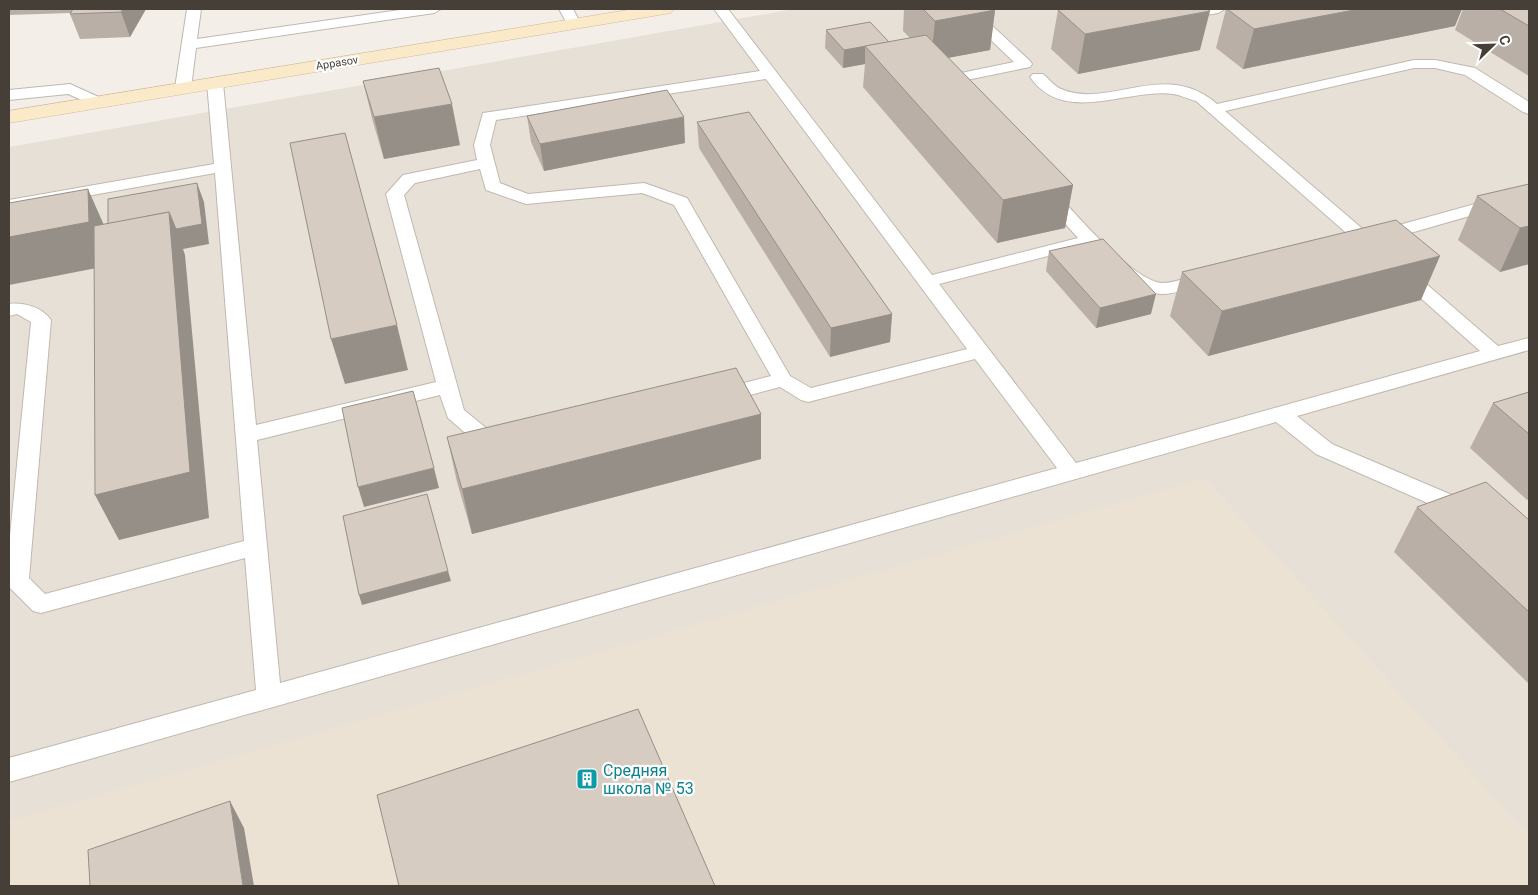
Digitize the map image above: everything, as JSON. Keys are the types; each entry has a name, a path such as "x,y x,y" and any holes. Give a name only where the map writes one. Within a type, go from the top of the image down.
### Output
{"street":[{"name":"Appasov","path":"9,117 215,83 570,16 665,9"}],"lane":[{"path":"182,88 194,9"},
{"path":"189,45 434,9"},
{"path":"721,9 1072,472"},
{"path":"956,95 942,80 1024,64 979,21 973,9"},
{"path":"1166,18 1218,9"},
{"path":"1213,109 1414,64 1435,64 1470,71 1529,109"},
{"path":"770,74 489,116 482,145 492,186 526,199 644,188 681,202 783,380 808,395 980,352"},
{"path":"1038,76 1054,91 1072,97 1095,99 1125,92 1172,88 1201,98 1495,354"},
{"path":"215,83 269,697"},
{"path":"9,95 70,89 98,102"},
{"path":"486,162 409,179 395,194 455,412 494,447 520,443"},
{"path":"9,205 223,167"},
{"path":"1036,182 1090,240 1135,278 1159,289 1224,273"},
{"path":"1346,245 1529,194"},
{"path":"927,282 1090,240"},
{"path":"9,310 20,308 41,320 14,564 17,581 41,604 255,547"},
{"path":"9,770 1529,344"},
{"path":"698,401 783,380"},
{"path":"246,435 448,386"},
{"path":"1280,414 1324,449 1480,516"}],"shaded area":[{"path":"794,9 1529,9 1529,886 9,886 9,147"},
{"path":"1205,478 1529,836 1529,886 9,886 9,821"}],"building":[{"path":"73,9 123,9 121,12 70,14"},
{"path":"923,9 993,9 995,10 935,21"},
{"path":"1207,9 1210,11 1085,34 1058,10"},
{"path":"1227,9 1359,9 1254,29"},
{"path":"1500,9 1529,9 1529,26"},
{"path":"870,22 889,42 844,50 826,30"},
{"path":"926,35 1073,185 1003,200 865,46"},
{"path":"439,68 452,104 374,117 363,81"},
{"path":"667,90 684,117 540,144 527,116"},
{"path":"749,112 892,314 831,328 697,122"},
{"path":"345,133 397,325 331,339 290,143"},
{"path":"197,183 202,224 176,229 169,212 108,224 108,199"},
{"path":"1529,184 1529,226 1520,228 1477,196"},
{"path":"88,189 89,222 9,237 9,203"},
{"path":"169,212 190,472 95,495 94,226"},
{"path":"1396,220 1440,256 1222,311 1182,272"},
{"path":"1103,239 1156,294 1100,308 1049,251"},
{"path":"736,368 761,414 462,489 447,437"},
{"path":"413,391 434,468 358,487 342,408"},
{"path":"1529,392 1529,434 1493,403"},
{"path":"1486,482 1529,520 1529,612 1417,507"},
{"path":"427,494 448,571 359,595 343,516"},
{"name":"Средняя школа № 53","path":"638,709 715,886 399,886 377,795"},
{"path":"230,801 243,886 90,886 88,850"}],"place":[{"name":"Средняя школа № 53","path":"587,779"}]}
